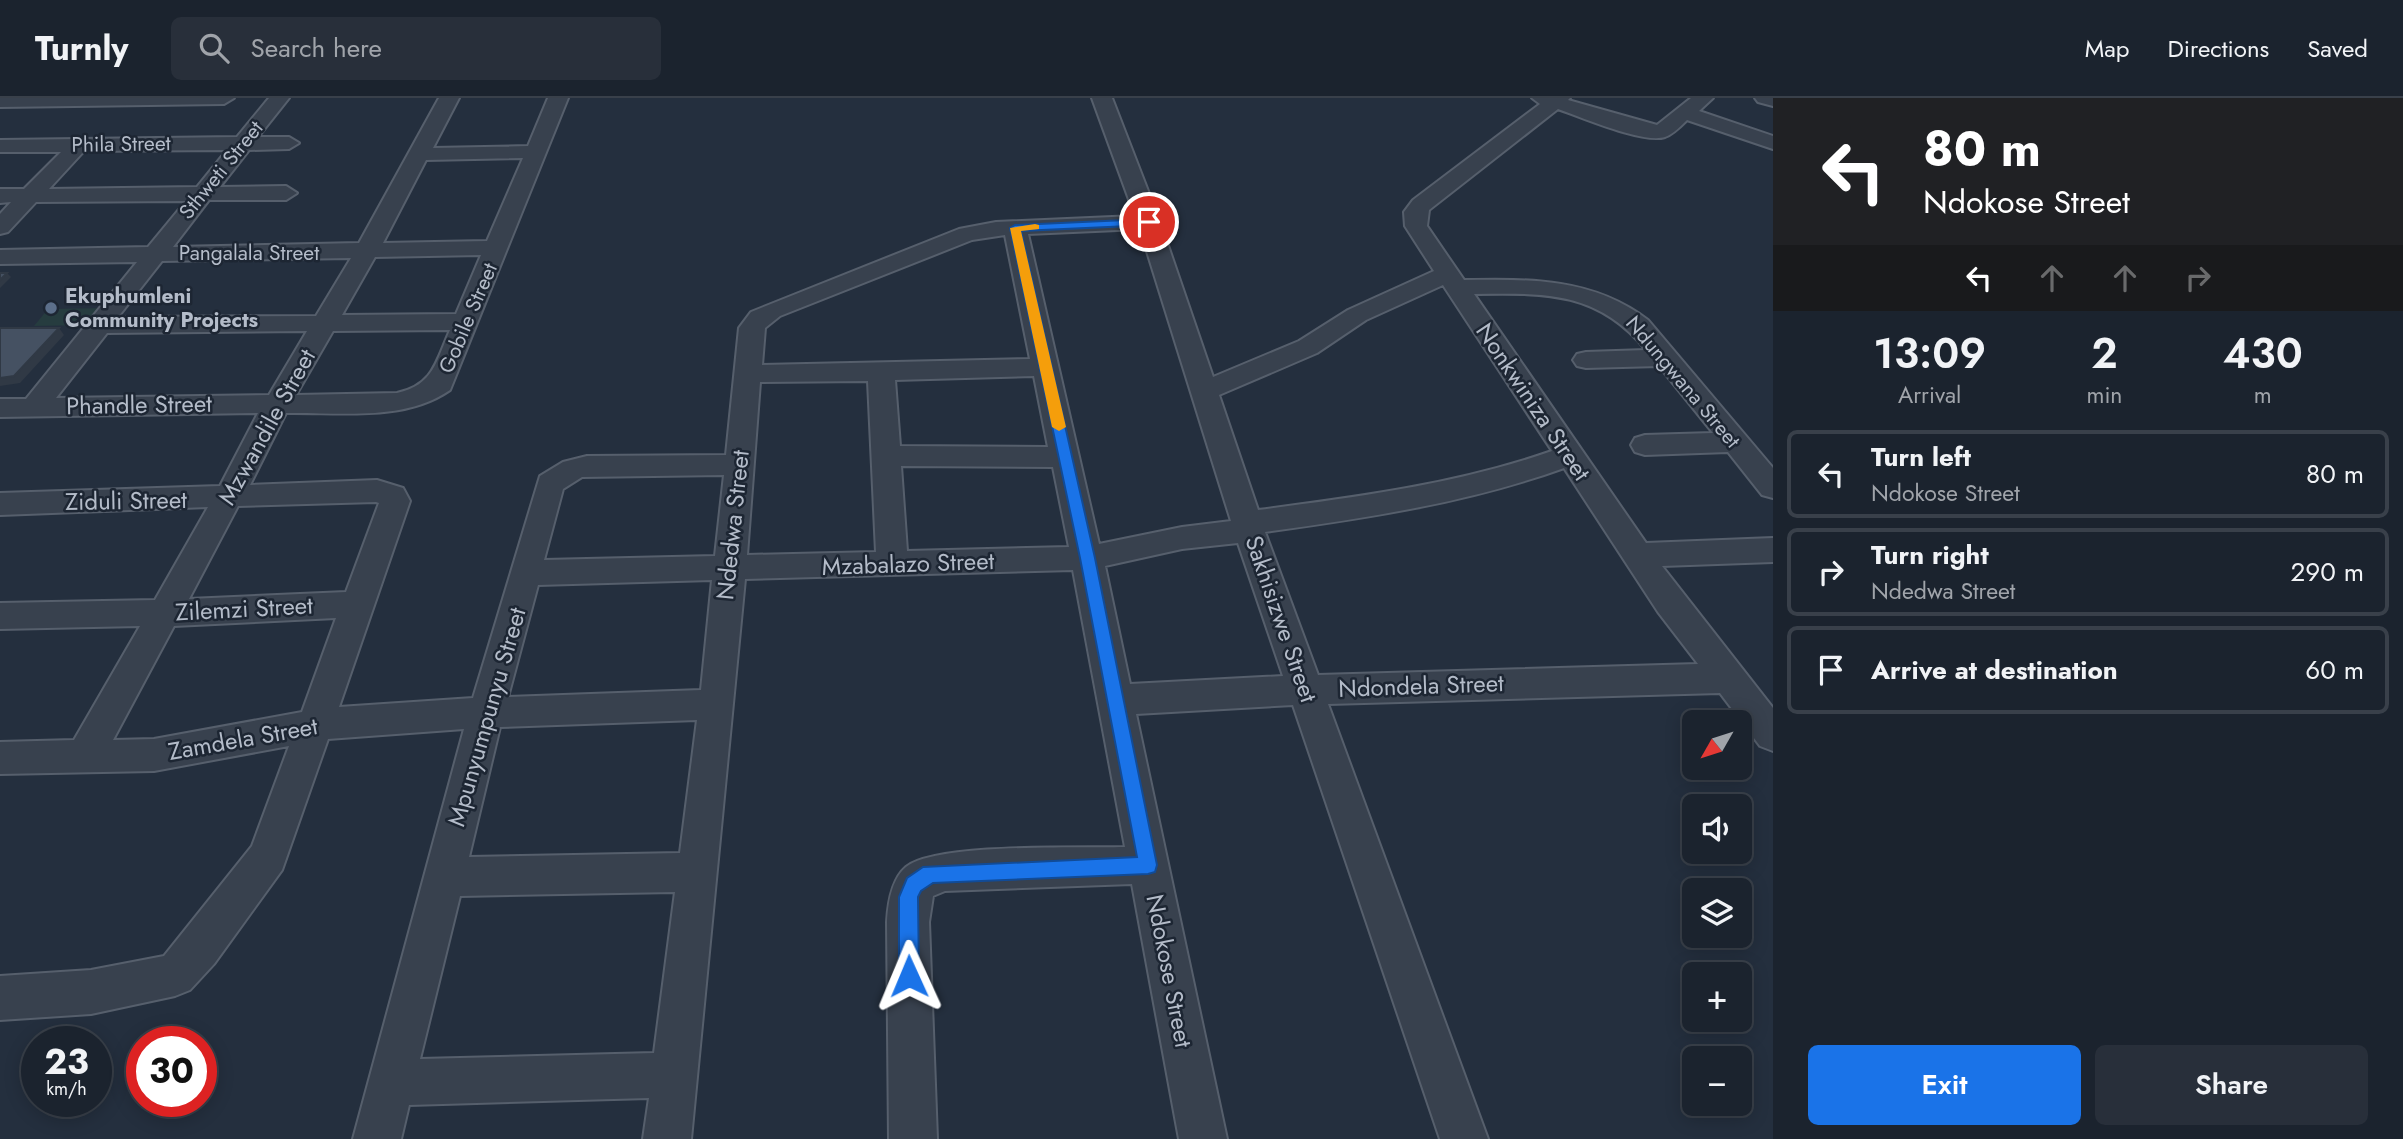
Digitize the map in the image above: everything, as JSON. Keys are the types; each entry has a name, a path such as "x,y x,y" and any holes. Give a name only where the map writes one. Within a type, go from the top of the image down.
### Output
{"street":[{"path":"0,102 225,98"},
{"name":"Sthweti Street","path":"34,407 279,98"},
{"name":"Mzwandile Street","path":"85,757 278,402 367,251 449,98"},
{"name":"Gobile Street","path":"278,402 397,402 421,397 440,384 558,98"},
{"name":"Sakhisizwe Street","path":"1102,98 1149,222 1248,527 1464,1139"},
{"path":"1552,99 1651,132 1667,130 1703,98"},
{"path":"1765,98 1773,100"},
{"name":"Nonkwiniza Street","path":"1552,99 1417,209 1416,226 1637,555 1727,678 1773,735"},
{"path":"1685,113 1773,143"},
{"name":"Phila Street","path":"0,146 289,143"},
{"path":"0,228 79,145"},
{"path":"418,154 537,152"},
{"path":"0,196 286,193"},
{"name":"Ndedwa Street","path":"667,1139 717,704 752,328 760,317 967,234 1015,228 1149,222"},
{"name":"Ndokose Street","path":"1015,228 1087,558 1203,1139"},
{"name":"Pangalala Street","path":"0,257 497,248"},
{"path":"1204,391 1308,347 1357,315 1452,281"},
{"name":"Ndungwana Street","path":"1452,281 1556,288 1589,294 1629,316 1773,488"},
{"path":"99,325 466,322"},
{"path":"1586,360 1665,358"},
{"path":"747,374 1047,368"},
{"path":"881,372 888,456 892,564"},
{"name":"Phandle Street","path":"0,408 278,402"},
{"path":"1645,444 1735,442"},
{"name":"Mzabalazo Street","path":"527,573 1087,558 1182,538 1397,503 1541,467 1570,455"},
{"path":"888,456 1065,457"},
{"name":"Mpunyumpunyu Street","path":"377,1139 486,713 548,490 554,479 563,473 587,466 740,465"},
{"name":"Ziduli Street","path":"0,504 377,491 392,496 395,501 358,604"},
{"path":"1637,555 1773,550"},
{"path":"0,998 91,992 175,975 199,949 268,857 358,604"},
{"name":"Zilemzi Street","path":"0,616 165,613 358,604"},
{"name":"Ndondela Street","path":"1115,700 1305,690 1727,678"},
{"name":"Zamdela Street","path":"0,758 154,755 316,725 418,715 717,704"},
{"path":"913,1139 908,897 914,884 930,874 945,872 1148,865"},
{"path":"443,877 698,872"},
{"path":"391,1083 673,1074"}],"green space":[{"path":"107,308 94,325 34,326 48,309"}],"building":[{"path":"0,328 59,328 14,376 0,378"}],"slow traffic":[{"path":"1035,227 1015,228 1059,427"}],"place":[{"name":"Ekuphumleni Community Projects","path":"51,308"}],"route":[{"path":"909,976 908,897 919,879 945,872 1148,865 1056,407 1015,228 1149,222"}]}
